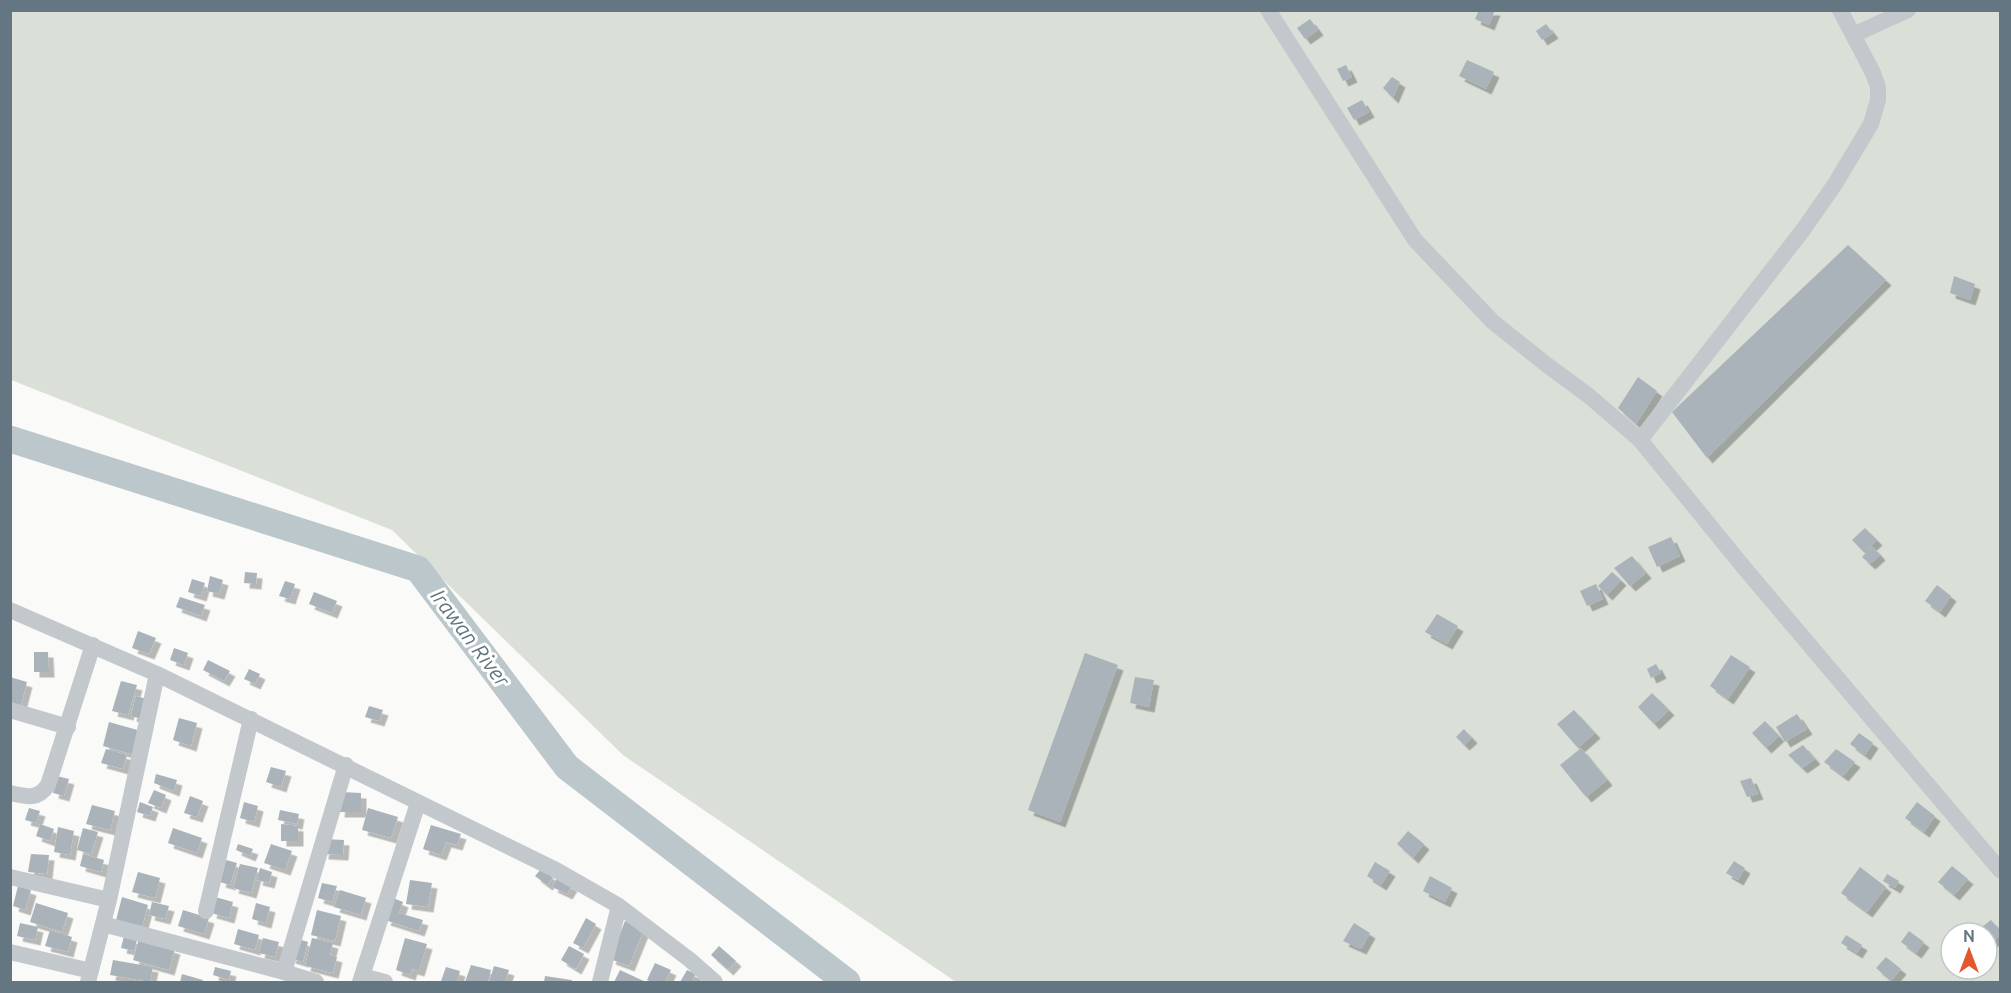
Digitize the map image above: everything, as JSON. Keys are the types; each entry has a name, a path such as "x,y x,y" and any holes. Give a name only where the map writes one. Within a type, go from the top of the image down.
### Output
{"street":[{"path":"1268,10 1415,240 1493,322 1547,366 1589,396 1640,440 2001,870"},
{"path":"1640,440 1803,230 1835,184 1871,124 1878,100 1878,87 1840,10"},
{"path":"1853,35 1908,10"},
{"path":"10,610 157,674 556,870 620,906 716,982"},
{"path":"10,793 36,797 48,785 93,645"},
{"path":"10,952 90,977 109,900 157,674"},
{"path":"10,710 68,727"},
{"path":"206,911 251,719"},
{"path":"284,972 346,765"},
{"path":"386,982 361,979 418,803"},
{"path":"10,876 109,900"},
{"path":"600,982 620,906"},
{"path":"103,924 316,982"}],"shaded area":[{"path":"10,11 2000,11 2000,982 956,982 623,755 392,530 11,380"}],"building":[{"path":"1479,10 1495,10 1489,25 1475,19"},
{"path":"1310,19 1318,30 1305,39 1297,28"},
{"path":"1546,24 1553,33 1542,40 1536,31"},
{"path":"1467,60 1494,72 1486,89 1459,76"},
{"path":"1346,65 1352,77 1343,81 1337,69"},
{"path":"1392,77 1400,82 1393,98 1383,88"},
{"path":"1362,100 1369,112 1354,120 1347,108"},
{"path":"1848,245 1886,280 1707,458 1672,412"},
{"path":"1954,276 1975,284 1970,300 1950,293"},
{"path":"1638,377 1657,391 1636,424 1618,408"},
{"path":"1865,528 1877,540 1864,552 1852,540"},
{"path":"1671,537 1680,556 1657,567 1648,547"},
{"path":"1872,546 1880,555 1870,564 1862,557"},
{"path":"1632,556 1646,573 1630,586 1614,568"},
{"path":"245,572 257,573 256,584 244,583"},
{"path":"1612,572 1621,580 1607,595 1598,586"},
{"path":"210,576 223,580 219,594 207,591"},
{"path":"192,579 205,583 201,596 188,592"},
{"path":"285,581 295,584 290,599 279,596"},
{"path":"1596,584 1603,599 1587,606 1580,591"},
{"path":"1937,585 1951,596 1940,612 1925,601"},
{"path":"314,592 337,601 332,613 309,604"},
{"path":"180,597 205,605 201,616 176,607"},
{"path":"1437,614 1458,626 1447,644 1425,632"},
{"path":"138,631 156,638 149,654 132,648"},
{"path":"174,648 188,653 184,665 170,660"},
{"path":"34,652 48,652 49,672 34,672"},
{"path":"1085,653 1118,665 1060,822 1028,810"},
{"path":"1731,655 1750,667 1728,699 1710,686"},
{"path":"208,660 230,671 224,681 203,670"},
{"path":"1656,664 1661,673 1651,678 1647,669"},
{"path":"249,669 260,674 255,684 244,679"},
{"path":"10,677 27,682 19,712 10,709"},
{"path":"1135,677 1154,680 1149,707 1130,703"},
{"path":"121,681 137,685 128,715 112,711"},
{"path":"1652,693 1669,710 1654,724 1638,707"},
{"path":"136,696 147,699 142,719 131,716"},
{"path":"369,706 383,710 379,721 365,717"},
{"path":"1574,710 1595,733 1578,748 1557,724"},
{"path":"1797,714 1807,729 1785,742 1776,727"},
{"path":"179,718 197,723 191,746 173,740"},
{"path":"1765,721 1779,736 1766,748 1752,733"},
{"path":"109,722 141,731 135,755 103,746"},
{"path":"1464,729 1472,738 1464,745 1456,737"},
{"path":"1859,733 1873,743 1865,755 1850,744"},
{"path":"1803,745 1815,759 1802,768 1788,755"},
{"path":"1581,748 1607,780 1586,797 1560,765"},
{"path":"106,749 127,755 123,769 101,763"},
{"path":"1836,749 1855,762 1843,776 1824,762"},
{"path":"271,767 286,771 281,787 266,782"},
{"path":"156,774 177,780 174,791 154,783"},
{"path":"57,776 69,779 64,796 53,793"},
{"path":"1751,778 1758,794 1747,797 1740,781"},
{"path":"154,790 166,795 161,808 148,803"},
{"path":"341,792 361,793 361,812 339,812"},
{"path":"190,796 203,801 197,817 184,813"},
{"path":"140,802 153,807 150,816 137,812"},
{"path":"244,802 258,806 254,822 240,818"},
{"path":"1917,802 1935,816 1924,832 1905,818"},
{"path":"92,805 115,811 110,830 86,824"},
{"path":"29,808 40,811 36,823 25,820"},
{"path":"368,808 398,817 391,838 362,830"},
{"path":"280,810 299,814 297,824 278,820"},
{"path":"40,824 54,829 50,841 36,836"},
{"path":"281,824 298,826 298,841 281,841"},
{"path":"431,825 461,834 457,845 446,842 441,855 423,849"},
{"path":"58,827 74,831 70,855 54,852"},
{"path":"83,828 98,832 91,854 77,850"},
{"path":"173,828 202,838 197,853 168,843"},
{"path":"1408,831 1424,844 1413,858 1397,844"},
{"path":"325,839 344,840 343,855 323,854"},
{"path":"238,844 253,849 250,856 236,850"},
{"path":"271,844 292,851 285,870 264,863"},
{"path":"31,854 49,855 47,874 28,872"},
{"path":"83,854 104,860 101,872 80,866"},
{"path":"226,860 237,863 230,885 220,882"},
{"path":"1734,861 1745,868 1738,880 1726,873"},
{"path":"1375,862 1390,871 1381,885 1367,876"},
{"path":"240,864 258,868 251,893 233,888"},
{"path":"1952,866 1968,879 1954,895 1938,882"},
{"path":"1860,867 1886,887 1867,912 1841,893"},
{"path":"260,868 272,872 269,883 257,880"},
{"path":"542,868 553,878 547,885 535,876"},
{"path":"138,872 160,878 155,898 132,892"},
{"path":"1887,874 1899,881 1895,888 1883,881"},
{"path":"1430,876 1452,888 1445,902 1423,891"},
{"path":"557,878 572,886 567,894 552,887"},
{"path":"410,880 432,883 428,907 406,904"},
{"path":"322,883 337,886 332,902 318,898"},
{"path":"18,886 31,890 25,910 13,906"},
{"path":"340,890 366,898 361,915 334,907"},
{"path":"122,897 148,905 141,931 115,924"},
{"path":"215,897 233,902 229,918 211,913"},
{"path":"393,898 403,902 399,913 423,920 419,931 385,920"},
{"path":"152,902 169,906 165,919 149,915"},
{"path":"36,903 68,913 62,932 30,922"},
{"path":"256,903 270,907 266,923 252,919"},
{"path":"183,910 209,918 204,934 178,926"},
{"path":"317,910 341,916 335,941 311,935"},
{"path":"586,918 596,924 583,948 573,943"},
{"path":"625,921 644,929 629,966 610,959"},
{"path":"20,923 38,927 35,940 17,936"},
{"path":"1354,923 1370,933 1361,949 1343,941"},
{"path":"238,929 259,935 255,950 234,944"},
{"path":"50,930 72,937 68,952 45,946"},
{"path":"1909,931 1924,942 1916,953 1901,942"},
{"path":"1846,935 1862,945 1857,953 1841,943"},
{"path":"124,936 137,940 134,951 121,948"},
{"path":"263,938 279,942 275,957 259,953"},
{"path":"295,938 308,942 303,962 290,958"},
{"path":"312,938 333,943 330,955 337,957 333,973 305,966"},
{"path":"405,938 427,944 419,971 412,969 410,975 396,970"},
{"path":"139,939 175,949 169,970 133,960"},
{"path":"569,946 584,954 576,969 561,960"},
{"path":"719,946 736,961 728,970 711,955"},
{"path":"1886,957 1901,969 1891,981 1876,968"},
{"path":"113,960 153,967 150,982 110,975"},
{"path":"655,963 671,970 665,982 647,980"},
{"path":"471,965 491,970 488,982 465,982"},
{"path":"494,966 509,970 505,982 489,982"},
{"path":"215,967 231,971 229,980 213,975"},
{"path":"446,967 460,971 457,982 441,981"},
{"path":"620,970 646,982 614,982"},
{"path":"687,970 696,974 692,982 680,982"},
{"path":"182,974 203,980 202,982 180,982"},
{"path":"545,976 572,980 572,982 544,982"}],"waterway":[{"name":"Irawan River","path":"10,439 418,569 567,767 847,982"}]}
